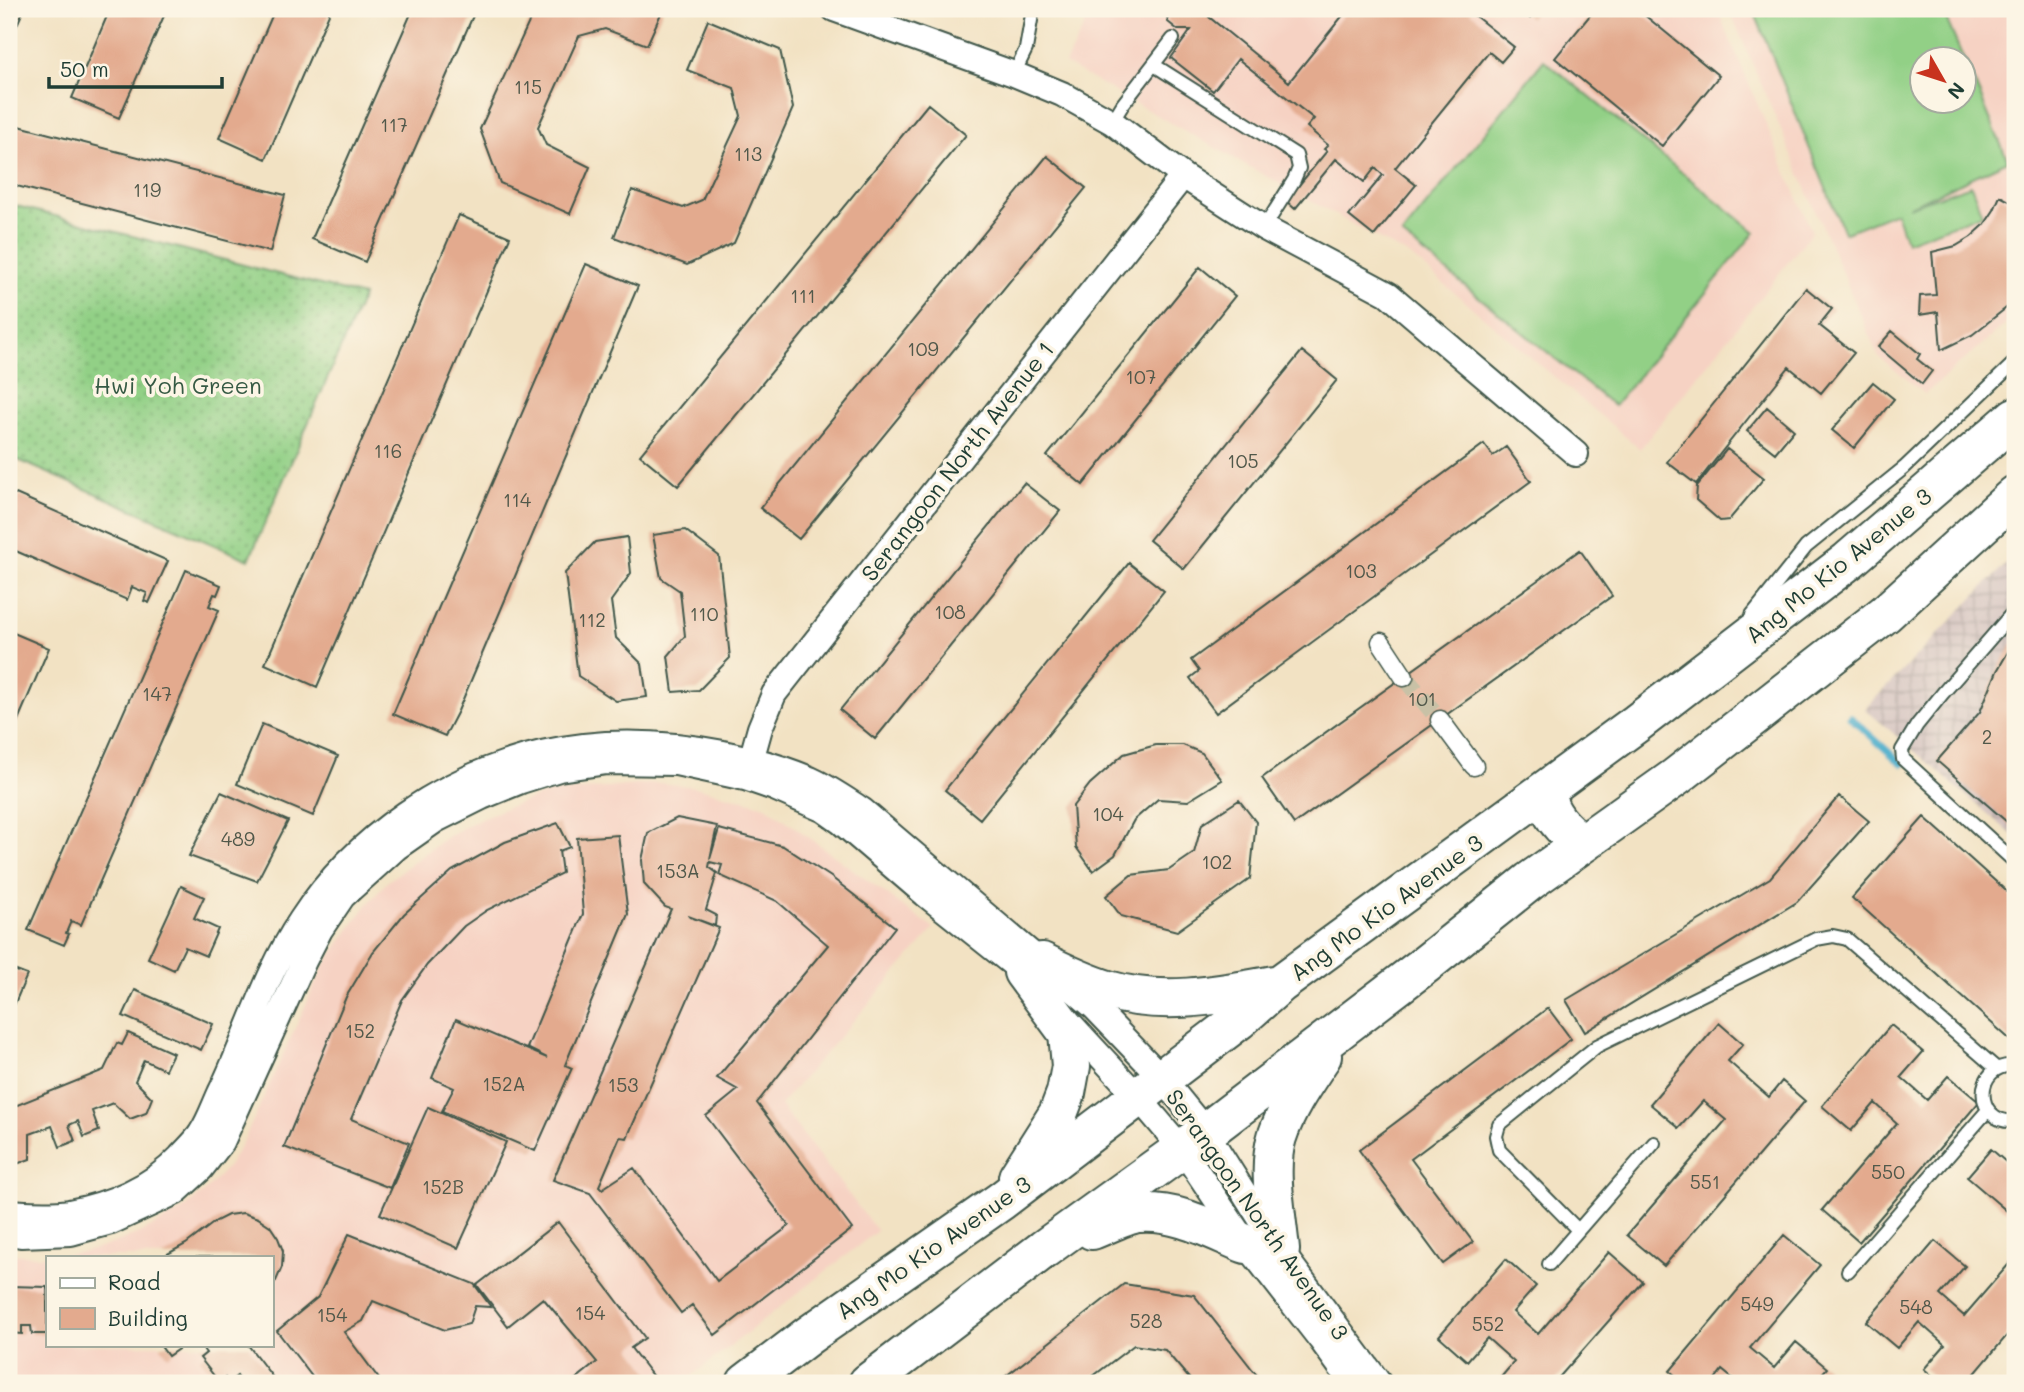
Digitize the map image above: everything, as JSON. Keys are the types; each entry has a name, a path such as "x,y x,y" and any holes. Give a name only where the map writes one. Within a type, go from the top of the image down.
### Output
{"highway":[{"name":"Ang Mo Kio Avenue 3","path":"746,1383 809,1335 1001,1201 1239,1020 1280,984 1713,665 1848,561 2015,417"},
{"path":"868,1383 1044,1249 1194,1141 1530,881 1676,777 1885,614 2015,495"},
{"path":"1551,786 1547,800 1550,810 1573,838 1585,842"},
{"path":"1033,967 1139,997 1221,994 1280,984"},
{"path":"1001,1201 1058,1114 1072,1066 1068,1033 1033,967"},
{"path":"1044,1249 1136,1213 1164,1214 1263,1247 1276,1139 1294,1097 1338,1031"}],"street":[{"path":"834,9 1014,74 1062,94 1112,122 1183,176 1264,228 1388,294 1576,454"},
{"name":"Serangoon North Avenue 1","path":"748,768 760,727 774,694 1183,176"},
{"path":"1381,642 1404,677"},
{"path":"1440,720 1474,766"},
{"path":"9,1212 67,1212 95,1206 149,1183 177,1160 201,1133 285,972 320,930 336,889 357,852 387,827 423,802 490,768 543,752 602,744 676,745 748,768 774,788 824,810 925,894 1033,967 1150,1087"},
{"path":"9,1233 21,1236 71,1233 111,1222 176,1192 201,1169 222,1142 285,972"},
{"name":"Serangoon North Avenue 3","path":"1150,1087 1194,1141 1321,1340 1352,1383"},
{"name":"Serangoon North Avenue 3","path":"1194,1141 1263,1247 1379,1383"}],"lane":[{"path":"1014,74 1026,49 1032,9"},
{"path":"1112,122 1173,38"},
{"path":"1154,65 1296,155 1299,168 1294,180 1264,228"},
{"path":"1713,665 1807,547 1904,468 2015,362"},
{"path":"2015,610 1942,693 1902,750 1903,759 2015,862"},
{"path":"1578,1230 1499,1150 1496,1136 1499,1125 1597,1046 1816,939 1833,936 1847,939 1997,1069"},
{"path":"2015,1066 2008,1065 1997,1069 1988,1076 1983,1087 1983,1099 1988,1110 1997,1118 2015,1121"},
{"path":"1848,1271 1988,1110"},
{"path":"1549,1264 1654,1143"}],"shaded area":[{"path":"1093,9 1717,9 1812,232 1640,449 1413,258 1065,64"},
{"path":"1729,9 2015,9 2015,316 1925,394 1878,356"},
{"path":"2015,555 2015,837 1865,709"},
{"path":"659,783 695,787 766,806 934,929 780,1105 877,1231 683,1383 9,1383 9,1254 66,1255 97,1249 156,1225 182,1210 206,1190 228,1166 245,1138 323,967 366,906 387,882 448,836 481,818 549,793"}],"green space":[{"path":"1753,9 1942,9 1958,46 1909,46 1909,116 1979,116 1979,93 2008,161 1908,207 1971,185 1982,214 1906,242 1896,212 1844,233"},
{"path":"1544,60 1755,232 1614,406 1402,235"},
{"name":"Hwi Yoh Green","path":"9,204 363,296 249,560 9,456"}],"building":[{"path":"9,9 24,9 9,43"},
{"path":"110,9 167,9 119,118 72,98"},
{"path":"275,9 331,9 266,159 219,138"},
{"path":"413,9 476,9 365,262 312,239"},
{"path":"535,9 663,9 647,45 605,29 579,36 538,127 546,145 590,167 570,214 500,183 480,129"},
{"path":"1165,9 1215,9 1209,17 1289,82 1348,9 1473,9 1470,12 1514,47 1501,62 1489,52 1395,168 1416,185 1374,236 1349,216 1383,175 1375,168 1364,182 1336,159 1295,209 1286,201 1327,151 1324,149 1328,145 1307,127 1314,119 1238,59 1213,91 1171,58 1191,30 1178,30 1168,22"},
{"path":"1519,9 1538,9 1530,18"},
{"path":"1595,9 1637,9 1719,76 1662,146 1555,58"},
{"path":"708,20 780,50 793,108 734,243 687,265 614,237 632,190 683,208 702,200 741,116 734,88 687,70"},
{"path":"928,104 966,135 678,486 640,455"},
{"path":"15,125 285,195 270,252 9,184 9,149"},
{"path":"1047,156 1086,188 799,539 760,508"},
{"path":"2000,196 2015,204 2015,301 1972,335 1941,350 1938,312 1919,315 1920,296 1936,295 1932,252 1956,246 1971,237 1984,225"},
{"path":"459,215 510,237 317,687 265,664"},
{"path":"586,264 638,286 445,736 393,714"},
{"path":"1200,267 1235,296 1083,485 1047,456"},
{"path":"1806,288 1832,309 1819,325 1854,353 1821,393 1789,367 1696,484 1667,462"},
{"path":"1892,331 1920,354 1917,359 1932,371 1922,384 1878,347"},
{"path":"1302,351 1337,380 1184,569 1149,540"},
{"path":"1873,382 1894,399 1854,448 1832,430"},
{"path":"1767,407 1794,430 1775,453 1747,431"},
{"path":"1484,444 1493,456 1506,447 1531,481 1216,713 1190,678 1199,671 1191,660"},
{"path":"1727,449 1764,478 1729,520 1720,521 1696,500 1697,486"},
{"path":"1024,483 1060,511 875,739 840,710"},
{"path":"9,491 168,561 149,603 144,601 147,593 132,587 127,600 9,548"},
{"path":"685,530 719,556 730,658 699,690 673,692 668,656 685,636 680,591 661,578 653,535"},
{"path":"627,537 631,573 611,601 616,638 642,664 647,697 616,701 578,676 565,573 595,542"},
{"path":"1580,550 1612,596 1294,824 1262,778"},
{"path":"1129,563 1164,591 980,819 945,790"},
{"path":"186,570 221,585 209,606 219,610 81,925 71,921 64,945 28,930"},
{"path":"9,631 49,648 9,741"},
{"path":"2015,640 2015,829 1937,761 1980,712 1997,671"},
{"path":"262,724 338,756 313,816 237,784"},
{"path":"1156,745 1183,745 1202,753 1222,780 1188,801 1158,799 1134,820 1115,855 1093,871 1076,847 1073,806 1090,784 1124,754"},
{"path":"221,792 288,821 257,881 189,856"},
{"path":"1839,796 1869,821 1797,902 1585,1032 1566,1000 1770,878"},
{"path":"1239,800 1256,822 1250,879 1177,931 1121,916 1106,896 1131,875 1169,870 1194,853 1202,824"},
{"path":"1924,817 2015,899 2015,1044 1852,898"},
{"path":"677,818 717,826 710,859 719,829 783,846 831,877 895,927 757,1103 852,1229 715,1335 692,1305 681,1313 590,1193 553,1180 671,909 665,907 644,884 642,860 648,833","holes":["710,862 722,865 719,875 777,901 828,945 717,1078 738,1090 706,1116 789,1226 717,1281 634,1168 602,1189 599,1186 620,1137 627,1138 719,928 688,916 715,926 716,915 706,910 717,873 709,867"]},
{"path":"558,823 570,847 559,851 562,873 487,910 464,926 427,965 402,1000 351,1119 409,1143 390,1188 284,1147 346,997 373,952 404,914 452,871 505,842"},
{"path":"618,835 628,914 565,1065 572,1068 535,1151 442,1111 454,1088 432,1078 456,1019 547,1058 527,1048 583,914 577,838"},
{"path":"181,886 204,897 194,918 218,929 206,956 185,947 174,970 148,958"},
{"path":"11,969 27,975 9,1017 9,973"},
{"path":"135,990 213,1024 201,1050 123,1016"},
{"path":"1548,1008 1571,1039 1411,1159 1473,1242 1443,1264 1359,1150"},
{"path":"1719,1023 1743,1044 1728,1061 1769,1097 1782,1081 1805,1101 1664,1266 1627,1235 1726,1120 1703,1101 1679,1128 1650,1104"},
{"path":"1891,1025 1923,1052 1901,1077 1927,1100 1948,1076 1979,1102 1859,1242 1822,1210 1897,1123 1875,1103 1851,1131 1822,1106"},
{"path":"128,1033 173,1053 165,1070 144,1060 135,1081 152,1098 146,1113 130,1119 113,1103 92,1111 99,1131 84,1137 78,1121 69,1125 75,1141 60,1147 52,1126 30,1134 30,1159 14,1165 9,1163 9,1103 15,1106 104,1070 117,1043 122,1045"},
{"path":"428,1107 506,1142 458,1248 380,1214"},
{"path":"1991,1149 2015,1170 2015,1218 1967,1177"},
{"path":"243,1213 258,1218 270,1226 278,1238 283,1251 282,1267 273,1283 273,1256 164,1256 228,1215"},
{"path":"558,1222 645,1338 631,1348 654,1378 647,1383 571,1383 597,1362 543,1298 508,1326 477,1285"},
{"path":"349,1234 474,1284 491,1307 475,1306 469,1324 445,1330 373,1301 363,1321 344,1332 382,1383 317,1383 277,1331 318,1297"},
{"path":"1784,1235 1820,1265 1750,1348 1774,1368 1796,1342 1827,1368 1814,1383 1738,1383 1722,1370 1712,1383 1684,1383 1670,1371"},
{"path":"1935,1241 1965,1266 1940,1295 1964,1316 2015,1257 2015,1326 1967,1383 1941,1383 1924,1369 1945,1345 1919,1322 1897,1348 1866,1322"},
{"path":"1609,1252 1643,1282 1554,1383 1496,1383 1514,1362 1487,1338 1467,1361 1439,1336 1506,1259 1536,1286 1513,1312 1538,1334"},
{"path":"1124,1284 1194,1295 1263,1383 1193,1383 1165,1350 1134,1345 1084,1383 997,1383"},
{"path":"9,1286 46,1287 46,1334 32,1334 31,1326 22,1326 22,1334 9,1333"},
{"path":"161,1346 183,1346 168,1356"},
{"path":"201,1346 249,1346 277,1383 242,1383 237,1376 228,1383 225,1378 219,1382 200,1358 206,1353"}],"waterway":[{"path":"1850,717 1902,764"}],"tunnel":[{"path":"1404,677 1440,720"}]}
